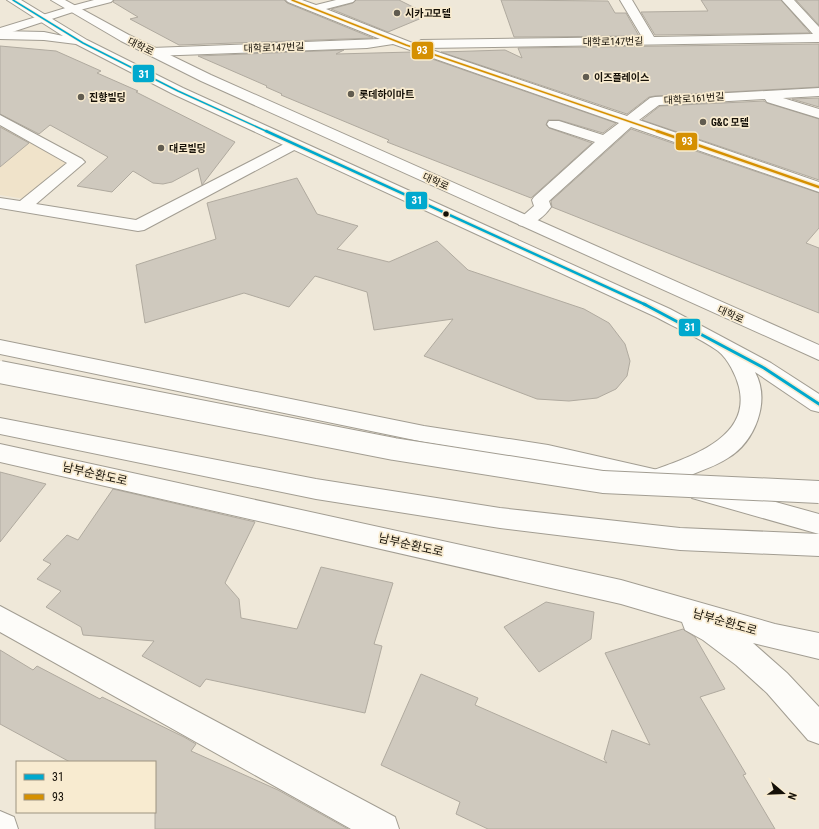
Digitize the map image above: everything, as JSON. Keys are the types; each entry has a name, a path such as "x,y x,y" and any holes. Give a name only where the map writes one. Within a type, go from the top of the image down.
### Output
{"main road":[{"name":"대학로","path":"57,0 152,52 819,353"},
{"path":"0,32 72,9 107,0"},
{"path":"292,0 402,43 819,187"},
{"path":"315,9 349,0"},
{"path":"626,0 650,41"},
{"path":"788,0 819,34"},
{"name":"대학로","path":"14,9 43,18 83,43 178,91 293,145 663,313 764,368 819,404"},
{"path":"0,26 14,9"},
{"path":"0,35 44,36 83,43"},
{"name":"대학로147번길","path":"152,52 402,43 819,38"},
{"name":"대학로161번길","path":"524,221 543,207 540,200 605,141 655,101 756,94 819,92"},
{"path":"756,94 819,114"},
{"path":"0,119 77,162 23,207"},
{"path":"554,124 605,141"},
{"path":"0,203 138,226 293,145"},
{"path":"657,479 721,452 736,438 748,420 752,403 750,386 745,372 733,356 716,341"},
{"path":"0,347 424,434 548,454 657,479 819,524"},
{"path":"0,372 394,449 603,482 819,492"},
{"path":"0,426 316,489 500,518 680,539 819,546"},
{"name":"남부순환도로","path":"0,453 658,602 775,636 819,646"},
{"path":"658,602 704,626 741,651 776,682 819,729"},
{"path":"0,618 383,829"}],"shaded area":[{"path":"0,124 68,162 25,199 0,195"}],"building":[{"path":"114,0 284,0 287,3 373,38 179,45 130,19 138,17 113,2"},
{"path":"356,0 399,0 429,15 388,32 331,9 353,3"},
{"path":"501,0 608,1 615,13 626,13 639,36 514,37"},
{"path":"701,0 781,0 810,33 655,35 641,12 708,11"},
{"path":"796,0 819,0 819,25"},
{"path":"819,44 819,87 655,96 649,97 627,114 441,52 505,50 522,58 518,48"},
{"path":"0,46 56,51 101,71 97,73 138,91 136,92 235,142 202,185 198,168 172,182 163,184 153,183 133,171 112,192 77,186 108,157 50,125 39,134 0,114"},
{"path":"344,50 336,54 412,52 616,123 603,133 559,120 548,120 546,125 549,128 592,143 531,198 387,142 389,140 281,95 282,94 266,87 267,86 198,56"},
{"path":"819,98 819,107 792,99"},
{"path":"764,101 819,119 819,180 642,120 660,106"},
{"path":"0,127 29,143 0,167"},
{"path":"631,129 819,193 819,228 806,243 819,248 819,313 552,207 551,201"},
{"path":"297,178 317,214 358,226 337,249 389,262 437,241 468,270 584,309 609,323 625,344 630,361 627,376 616,389 597,398 569,401 537,399 424,356 453,319 374,330 367,292 315,276 289,307 244,293 145,323 136,265 216,239 207,203"},
{"path":"0,472 46,484 0,542"},
{"path":"113,489 255,522 225,583 239,599 241,618 297,629 321,567 393,583 374,644 382,646 365,713 206,679 200,687 142,656 154,641 83,635 81,627 46,607 61,591 37,579 51,564 43,560 67,535 78,540"},
{"path":"546,602 594,612 591,639 539,672 504,627"},
{"path":"683,629 695,637 725,689 700,697 746,774 743,775 775,829 488,829 456,814 460,802 381,765 421,674 478,698 475,705 607,763 604,759 612,730 650,745 605,653"},
{"path":"0,650 33,670 37,666 100,699 102,697 184,737 196,744 191,751 278,790 348,829 155,829 156,761 68,761 0,724"}],"transit line":[{"name":"31","path":"13,0 83,43 178,91 663,313 764,368 819,404"},
{"name":"93","path":"292,0 406,45 819,187"}],"place":[{"name":"시카고모텔","path":"397,13"},
{"name":"이즈플레이스","path":"586,77"},
{"name":"롯데하이마트","path":"351,94"},
{"name":"진향빌딩","path":"81,97"},
{"name":"G&C 모텔","path":"703,122"},
{"name":"대로빌딩","path":"161,148"}]}
